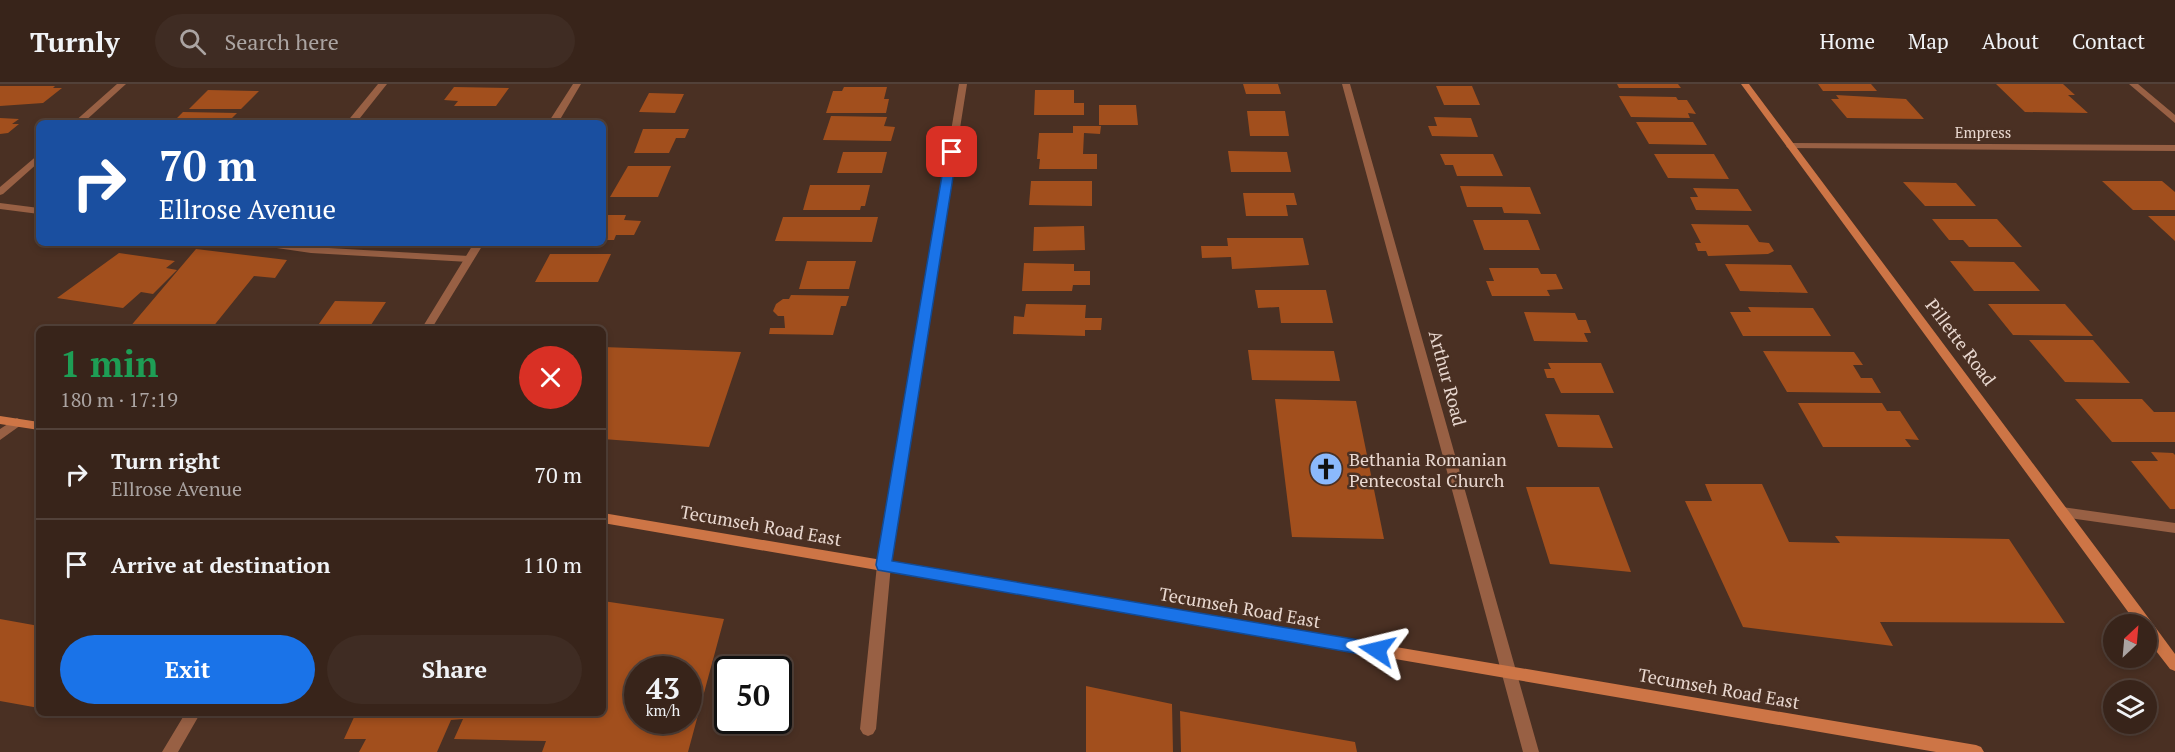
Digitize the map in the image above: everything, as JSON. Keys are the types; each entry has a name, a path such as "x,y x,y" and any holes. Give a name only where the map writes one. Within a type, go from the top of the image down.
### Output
{"main road":[{"name":"Pillette Road","path":"1745,84 2138,614"},
{"path":"0,420 36,425"},
{"name":"Tecumseh Road East","path":"606,519 1976,752"},
{"name":"Pillette Road","path":"2157,640 2175,665"}],"street":[{"path":"81,120 122,84"},
{"path":"353,120 383,84"},
{"path":"555,120 577,84"},
{"path":"868,729 884,565 963,84"},
{"name":"Arthur Road","path":"1346,84 1531,752"},
{"path":"2133,84 2175,120"},
{"name":"Empress","path":"1791,146 2175,148"},
{"path":"0,192 36,160"},
{"path":"0,206 36,211"},
{"path":"284,246 311,250 469,260"},
{"path":"428,326 477,246"},
{"path":"0,436 17,422"},
{"path":"2062,512 2175,528"},
{"path":"170,752 192,716"}],"building":[{"path":"1243,84 1278,84 1281,94 1246,94"},
{"path":"1617,84 1678,84 1681,88 1619,88"},
{"path":"1818,84 1871,84 1877,91 1823,91"},
{"path":"1996,84 2063,84 2075,95 2068,95 2088,113 2025,112"},
{"path":"0,86 62,88 43,103 0,106"},
{"path":"1436,86 1472,86 1480,105 1444,105"},
{"path":"454,87 509,88 496,106 454,106 458,101 444,100"},
{"path":"844,87 887,87 884,99 889,99 886,113 826,113 833,91 842,91"},
{"path":"208,90 259,91 241,109 189,109"},
{"path":"1035,90 1074,90 1074,103 1084,103 1084,115 1034,115"},
{"path":"649,93 684,94 675,113 639,112"},
{"path":"1836,95 1906,99 1924,119 1847,118 1831,99 1839,99"},
{"path":"1619,96 1676,97 1678,100 1687,100 1696,114 1688,113 1690,118 1631,117"},
{"path":"1099,105 1136,105 1138,125 1099,125"},
{"path":"1247,111 1285,111 1289,136 1250,136"},
{"path":"183,112 237,113 230,120 175,120"},
{"path":"831,116 887,117 884,126 895,127 891,141 823,140"},
{"path":"1434,117 1471,118 1478,137 1432,136 1428,126 1437,126"},
{"path":"0,118 19,119 12,124 19,124 8,133 0,134"},
{"path":"445,118 488,118 486,120 444,120"},
{"path":"1636,122 1693,122 1707,145 1649,144"},
{"path":"1073,126 1101,126 1100,134 1084,133 1083,154 1097,154 1097,169 1039,169 1040,159 1037,159 1039,133 1073,133"},
{"path":"643,129 689,129 685,138 676,138 669,153 634,153"},
{"path":"1228,151 1287,152 1291,172 1231,172"},
{"path":"843,152 887,152 882,173 837,173"},
{"path":"1440,154 1493,154 1503,176 1457,176 1453,165 1445,165"},
{"path":"1654,154 1714,154 1729,179 1668,178"},
{"path":"628,166 671,166 658,197 610,197"},
{"path":"1031,181 1092,181 1092,206 1029,205"},
{"path":"2102,181 2162,181 2175,192 2175,210 2133,210"},
{"path":"1903,182 1956,183 1976,206 1925,206"},
{"path":"810,185 870,185 865,206 861,206 860,210 803,210"},
{"path":"1460,186 1530,187 1541,214 1504,213 1502,207 1467,207"},
{"path":"1693,188 1738,189 1752,211 1696,210 1690,197 1698,197"},
{"path":"1243,193 1294,193 1297,205 1286,205 1288,216 1246,216"},
{"path":"606,215 626,215 624,220 641,221 634,235 616,235 614,240 606,240"},
{"path":"2148,216 2175,216 2175,241 2162,229"},
{"path":"783,217 878,217 872,242 775,241"},
{"path":"1932,219 1997,219 2022,247 1969,247 1963,240 1949,240"},
{"path":"1473,220 1528,220 1540,250 1484,250"},
{"path":"1691,224 1748,225 1759,242 1769,243 1774,251 1768,254 1708,256 1706,251 1698,251 1695,243 1701,243"},
{"path":"1084,226 1085,250 1033,251 1034,227"},
{"path":"1227,238 1303,238 1309,265 1232,269 1231,257 1202,258 1201,246 1228,246"},
{"path":"196,249 287,260 275,278 254,276 214,326 131,326"},
{"path":"119,253 175,261 166,268 177,270 153,294 141,292 123,308 57,298"},
{"path":"550,254 611,254 598,282 535,282"},
{"path":"807,261 856,261 849,289 799,289"},
{"path":"1950,261 2014,262 2040,291 1974,291"},
{"path":"1024,263 1074,264 1074,271 1090,271 1090,285 1073,285 1072,291 1022,291"},
{"path":"1725,264 1791,265 1808,293 1740,291"},
{"path":"1489,268 1538,268 1541,274 1556,274 1563,289 1547,290 1550,296 1492,296 1486,281 1494,281"},
{"path":"1255,290 1326,290 1333,323 1281,323 1279,307 1258,308"},
{"path":"791,295 849,296 846,306 841,306 833,335 769,334 770,328 785,328 784,316 778,316 773,311 776,304 783,299 789,299"},
{"path":"335,301 386,302 370,326 317,326"},
{"path":"1026,304 1086,305 1085,318 1102,318 1101,330 1085,330 1085,336 1013,334 1014,316 1024,317"},
{"path":"1988,304 2065,304 2093,336 2013,335"},
{"path":"1748,307 1813,308 1831,336 1743,336 1730,312 1751,312"},
{"path":"1524,312 1575,313 1578,320 1586,320 1591,333 1584,333 1588,342 1534,341"},
{"path":"2029,340 2093,340 2130,383 2065,382"},
{"path":"606,347 741,352 709,447 606,439"},
{"path":"1248,350 1334,351 1340,381 1252,380"},
{"path":"1763,351 1854,352 1863,365 1853,365 1861,378 1872,378 1881,393 1787,392"},
{"path":"1548,363 1601,363 1614,393 1561,393 1554,378 1547,378 1544,369 1551,369"},
{"name":"Bethania Romanian Pentecostal Church","path":"1275,399 1356,401 1384,539 1292,537"},
{"path":"2075,399 2142,399 2154,412 2175,412 2175,442 2112,442"},
{"path":"1798,403 1882,403 1887,411 1900,411 1919,440 1905,439 1911,447 1823,447"},
{"path":"1545,414 1599,415 1613,448 1558,447"},
{"path":"2151,452 2175,455 2175,509 2170,509 2131,461 2158,461"},
{"path":"1705,484 1762,484 1789,542 1840,543 1835,536 2009,539 2065,623 1880,622 1893,646 1743,627 1685,501 1712,501"},
{"path":"1526,487 1599,487 1631,572 1550,564"},
{"path":"606,601 724,619 702,700 702,656 624,656 624,734 693,734 688,752 542,752 546,741 454,739 463,719 451,720 437,752 359,752 366,739 344,739 355,716 606,716"},
{"path":"0,619 36,625 36,707 0,701"},
{"path":"1086,686 1172,704 1173,752 1086,752"},
{"path":"1180,711 1355,742 1357,752 1181,752"}],"place":[{"name":"Bethania Romanian Pentecostal Church","path":"1326,469"}],"route":[{"path":"952,152 884,565 1377,650"}]}
